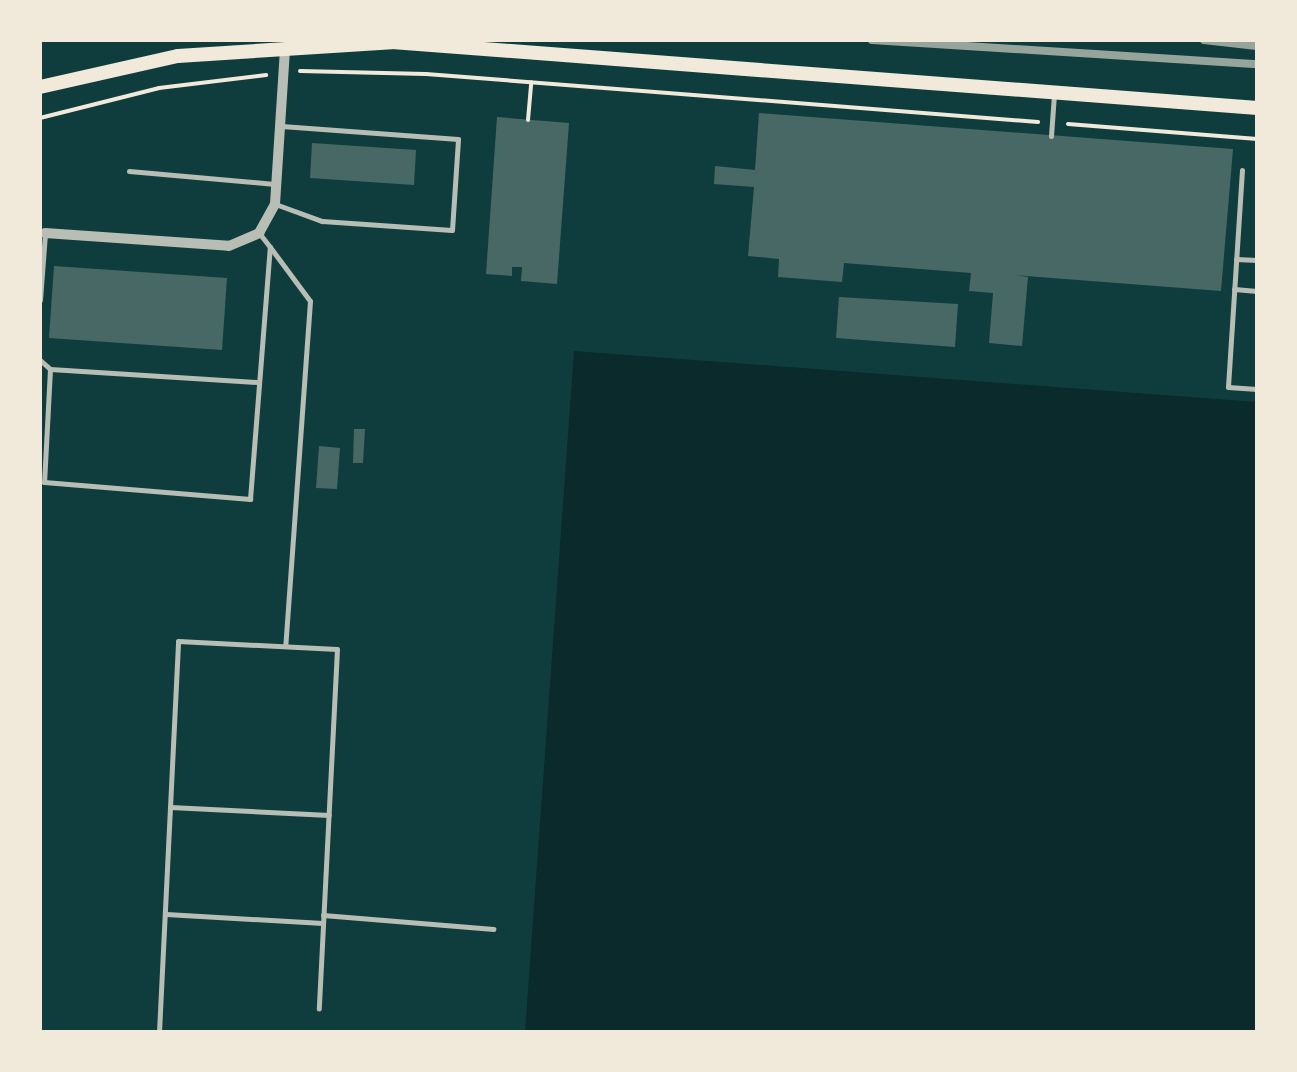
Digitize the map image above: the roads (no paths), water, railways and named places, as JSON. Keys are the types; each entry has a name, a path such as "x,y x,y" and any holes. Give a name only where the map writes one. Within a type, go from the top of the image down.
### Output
{"main road":[{"path":"40,86 156,59 392,42 1257,108"}],"street":[{"path":"45,232 229,246 259,232 275,204 285,48"}],"lane":[{"path":"1050,136 1054,92"},
{"path":"275,204 322,221 452,230 458,139 281,126"},
{"path":"1242,170 1228,387 1257,389"},
{"path":"129,171 277,184"},
{"path":"40,300 45,232"},
{"path":"259,232 270,248 284,257 310,301 285,646"},
{"path":"50,369 44,482 250,499 270,248"},
{"path":"1236,259 1257,260"},
{"path":"1234,289 1257,291"},
{"path":"40,360 50,369 260,382"},
{"path":"159,1032 178,641 337,649 319,1008"},
{"path":"170,807 328,815"},
{"path":"165,914 493,929"}],"water":[{"path":"574,351 1257,402 1257,1032 525,1032"}],"railway":[{"path":"872,40 1257,64"},
{"path":"1204,40 1257,46"}]}
